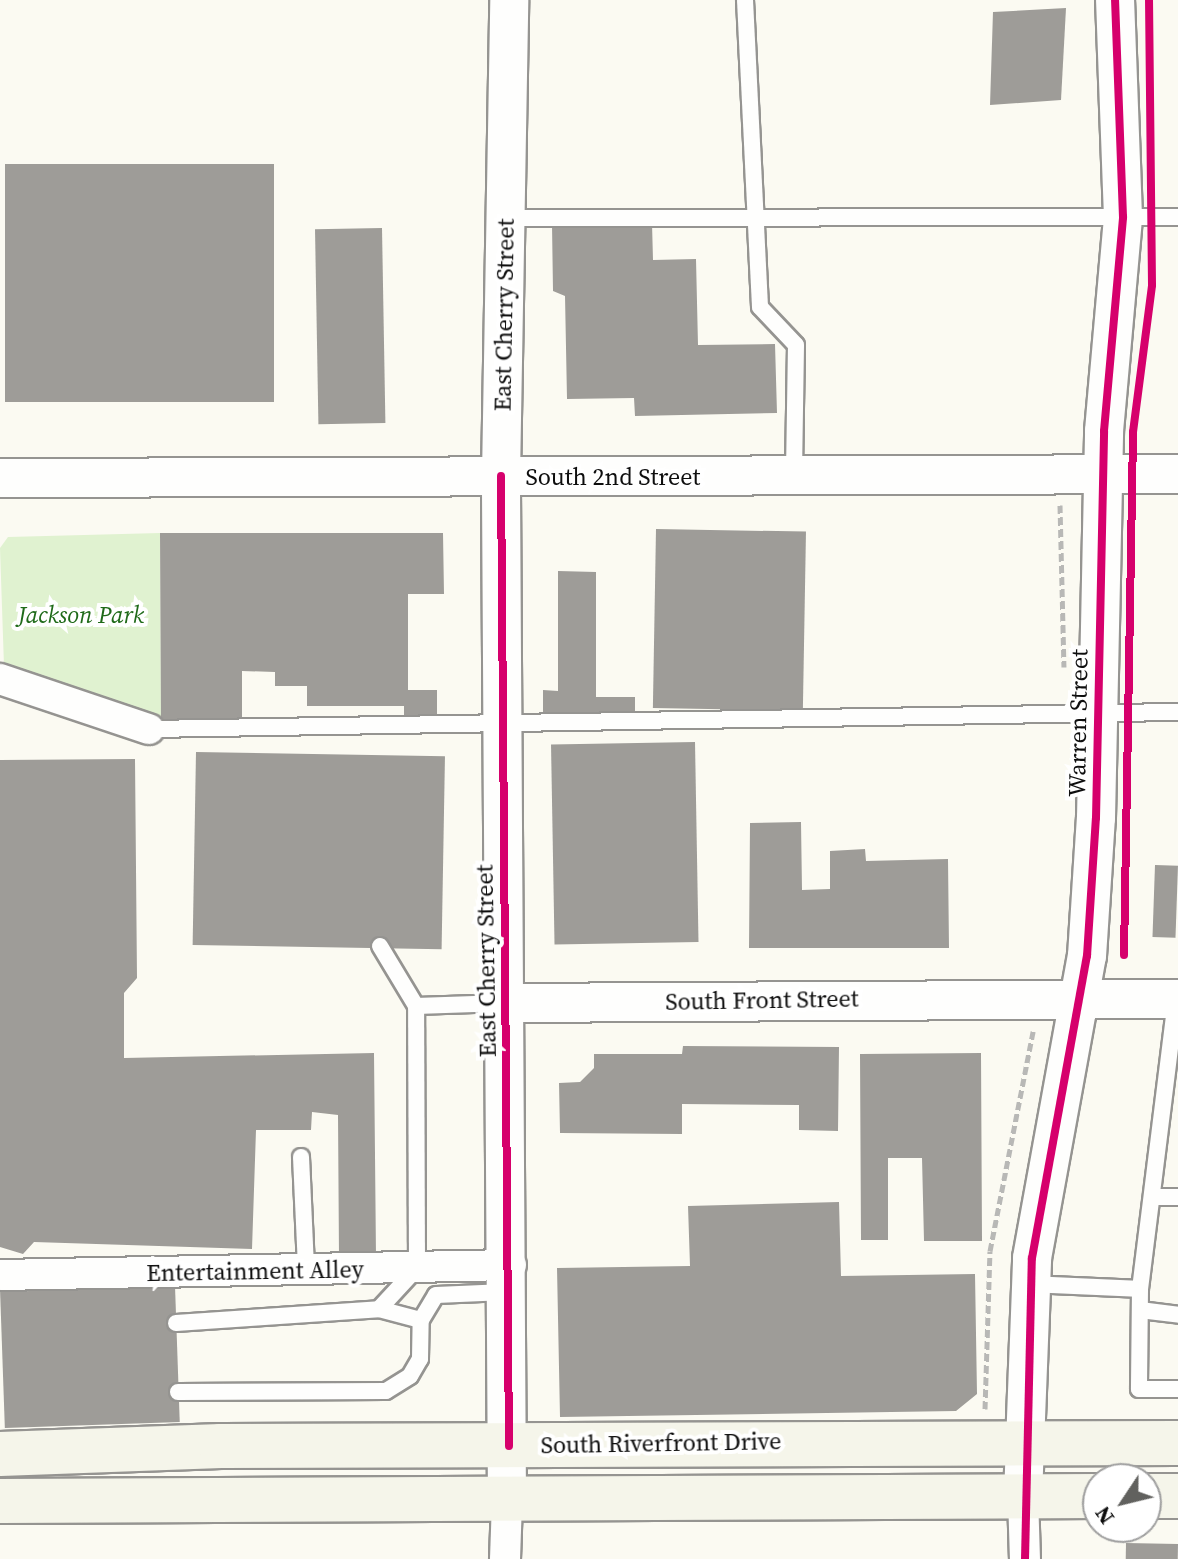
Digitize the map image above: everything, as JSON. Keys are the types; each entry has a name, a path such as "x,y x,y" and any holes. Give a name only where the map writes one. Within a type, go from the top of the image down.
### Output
{"main road":[{"name":"South Riverfront Drive","path":"0,1454 509,1446 1178,1443"},
{"path":"0,1501 1082,1496"}],"street":[{"name":"East Cherry Street","path":"507,1501 510,1278 501,476 509,0"},
{"name":"Warren Street","path":"1023,1496 1031,1284 1079,1000 1097,713 1102,473 1123,217 1115,0"},
{"name":"South 2nd Street","path":"0,478 794,478 1178,474"},
{"path":"0,679 149,729"},
{"name":"South Front Street","path":"506,1003 1177,999"},
{"name":"Entertainment Alley","path":"0,1275 417,1268 510,1278"},
{"path":"1023,1496 1025,1559"},
{"path":"505,1559 507,1501"}],"lane":[{"path":"745,0 751,218 760,307 796,345 794,478"},
{"path":"506,218 1178,217"},
{"path":"149,729 1178,712"},
{"path":"379,1309 417,1268 416,1006 380,946"},
{"path":"1177,999 1175,1071 1140,1289 1139,1389 1178,1389"},
{"name":"South Front Street","path":"416,1006 506,1003"},
{"path":"301,1157 306,1269"},
{"path":"1154,1197 1178,1197"},
{"path":"178,1392 386,1391 420,1359 421,1320 436,1295 510,1278"},
{"path":"1031,1284 1140,1289"},
{"path":"176,1323 379,1309 421,1320"},
{"path":"1140,1310 1178,1315"}],"green space":[{"name":"Jackson Park","path":"160,533 161,725 4,666 0,548 8,537"}],"building":[{"path":"1066,8 1061,100 990,105 993,12"},
{"path":"5,164 274,164 274,402 5,402"},
{"path":"652,223 653,260 696,259 698,345 775,344 777,413 635,416 634,398 567,399 565,296 553,291 552,225"},
{"path":"382,228 385,423 318,424 315,229"},
{"path":"656,529 806,532 803,711 653,708"},
{"path":"160,533 443,533 444,594 408,594 408,690 437,690 437,722 404,722 404,706 307,706 307,686 275,686 275,672 242,671 242,725 161,725"},
{"path":"558,571 596,572 596,697 635,697 635,726 543,726 543,690 558,691"},
{"path":"695,742 698,942 555,944 551,745"},
{"path":"196,752 445,756 442,949 193,945"},
{"path":"135,759 137,978 124,993 124,1058 374,1053 376,1257 339,1258 338,1115 312,1112 311,1130 256,1130 252,1249 34,1242 23,1254 0,1247 0,760"},
{"path":"801,822 802,890 830,889 830,851 865,849 866,861 948,859 949,948 749,948 750,823"},
{"path":"1155,865 1178,866 1175,938 1152,937"},
{"path":"683,1046 839,1047 838,1131 799,1130 799,1105 682,1104 682,1134 560,1133 559,1083 580,1082 594,1068 594,1054 682,1054"},
{"path":"981,1053 982,1241 924,1241 922,1158 888,1158 888,1240 861,1240 860,1054"},
{"path":"839,1202 841,1276 975,1274 977,1394 956,1411 560,1417 557,1268 690,1266 688,1206"},
{"path":"175,1286 180,1422 5,1428 0,1292"},
{"path":"1126,1543 1178,1544 1178,1559 1126,1559"}],"cycle path":[{"path":"1025,1559 1032,1258 1087,956 1096,818 1104,431 1123,217 1115,0"},
{"path":"1124,955 1133,432 1152,285 1149,0"},
{"path":"501,476 509,1446"}]}
